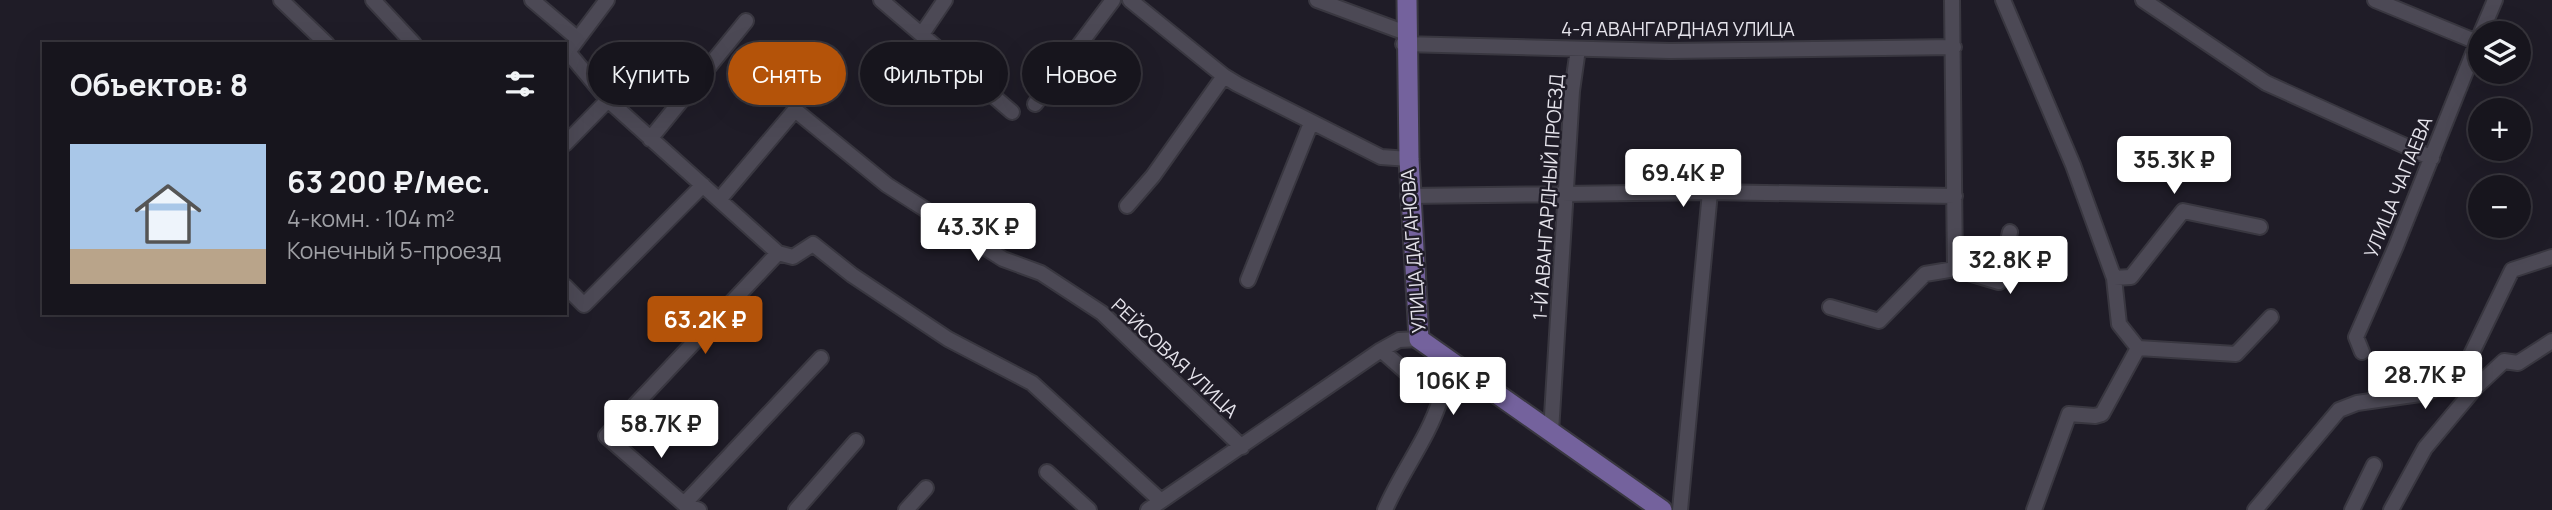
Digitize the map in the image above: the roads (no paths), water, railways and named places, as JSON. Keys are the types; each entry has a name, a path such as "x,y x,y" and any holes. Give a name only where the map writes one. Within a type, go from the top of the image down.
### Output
{"main road":[{"name":"УЛИЦА ДАГАНОВА","path":"1405,0 1409,196 1418,339 1656,510"},
{"name":"УЛИЦА ДАГАНОВА","path":"1551,434 1661,510"}],"street":[{"path":"281,0 325,42"},
{"path":"373,0 412,42"},
{"path":"532,0 578,39"},
{"path":"588,76 568,52 607,0"},
{"path":"881,0 1012,112"},
{"path":"922,34 945,0"},
{"path":"1082,42 1113,0"},
{"name":"4-Я АВАНГАРДНАЯ УЛИЦА","path":"1317,0 1405,38 1578,49 1670,51 1954,47"},
{"path":"1952,0 1955,270"},
{"path":"2003,0 2073,165 2114,278 2119,324 2138,348 2236,354 2271,317"},
{"path":"2143,0 2266,83 2432,158"},
{"path":"2375,0 2468,33"},
{"name":"УЛИЦА ЧАПАЕВА","path":"2486,21 2495,0"},
{"path":"1139,3 1224,76 1381,157 1408,159"},
{"path":"650,139 746,21"},
{"name":"1-Й АВАНГАРДНЫЙ ПРОЕЗД","path":"1551,434 1568,193 1572,91 1578,49"},
{"name":"УЛИЦА ЧАПАЕВА","path":"2362,352 2356,337 2468,65"},
{"path":"1127,206 1153,176 1224,76"},
{"path":"567,142 603,105"},
{"path":"613,105 778,253 793,257 813,244 852,275 948,339 1032,383 1161,502"},
{"name":"РЕЙСОВАЯ УЛИЦА","path":"719,200 795,110 887,185 1003,259 1041,273 1102,313 1242,447"},
{"path":"1248,279 1311,123"},
{"path":"567,288 584,305 704,186"},
{"path":"1409,196 1710,192 1955,195"},
{"path":"1680,510 1710,192"},
{"path":"2114,278 2131,277 2183,211 2260,227"},
{"path":"1830,307 1880,321 1925,274 1955,270 1999,282 2010,232"},
{"path":"699,510 684,504 606,436 778,253"},
{"path":"2255,510 2339,410 2357,403 2427,393 2448,382 2467,363 2512,270 2552,257"},
{"path":"1148,510 1381,350 1399,340 1418,339"},
{"path":"2391,510 2425,448 2476,387 2504,361 2518,363 2552,341"},
{"path":"2034,510 2069,414 2102,414 2138,348"},
{"path":"1381,350 1406,372 1430,386 1440,400 1434,418 1398,480 1385,510"},
{"path":"684,504 821,358"},
{"path":"796,510 856,441"},
{"path":"2352,510 2374,465"},
{"path":"1046,472 1089,510"},
{"path":"906,510 926,488"}],"waterway":[{"path":"2322,420 2333,407"}]}
